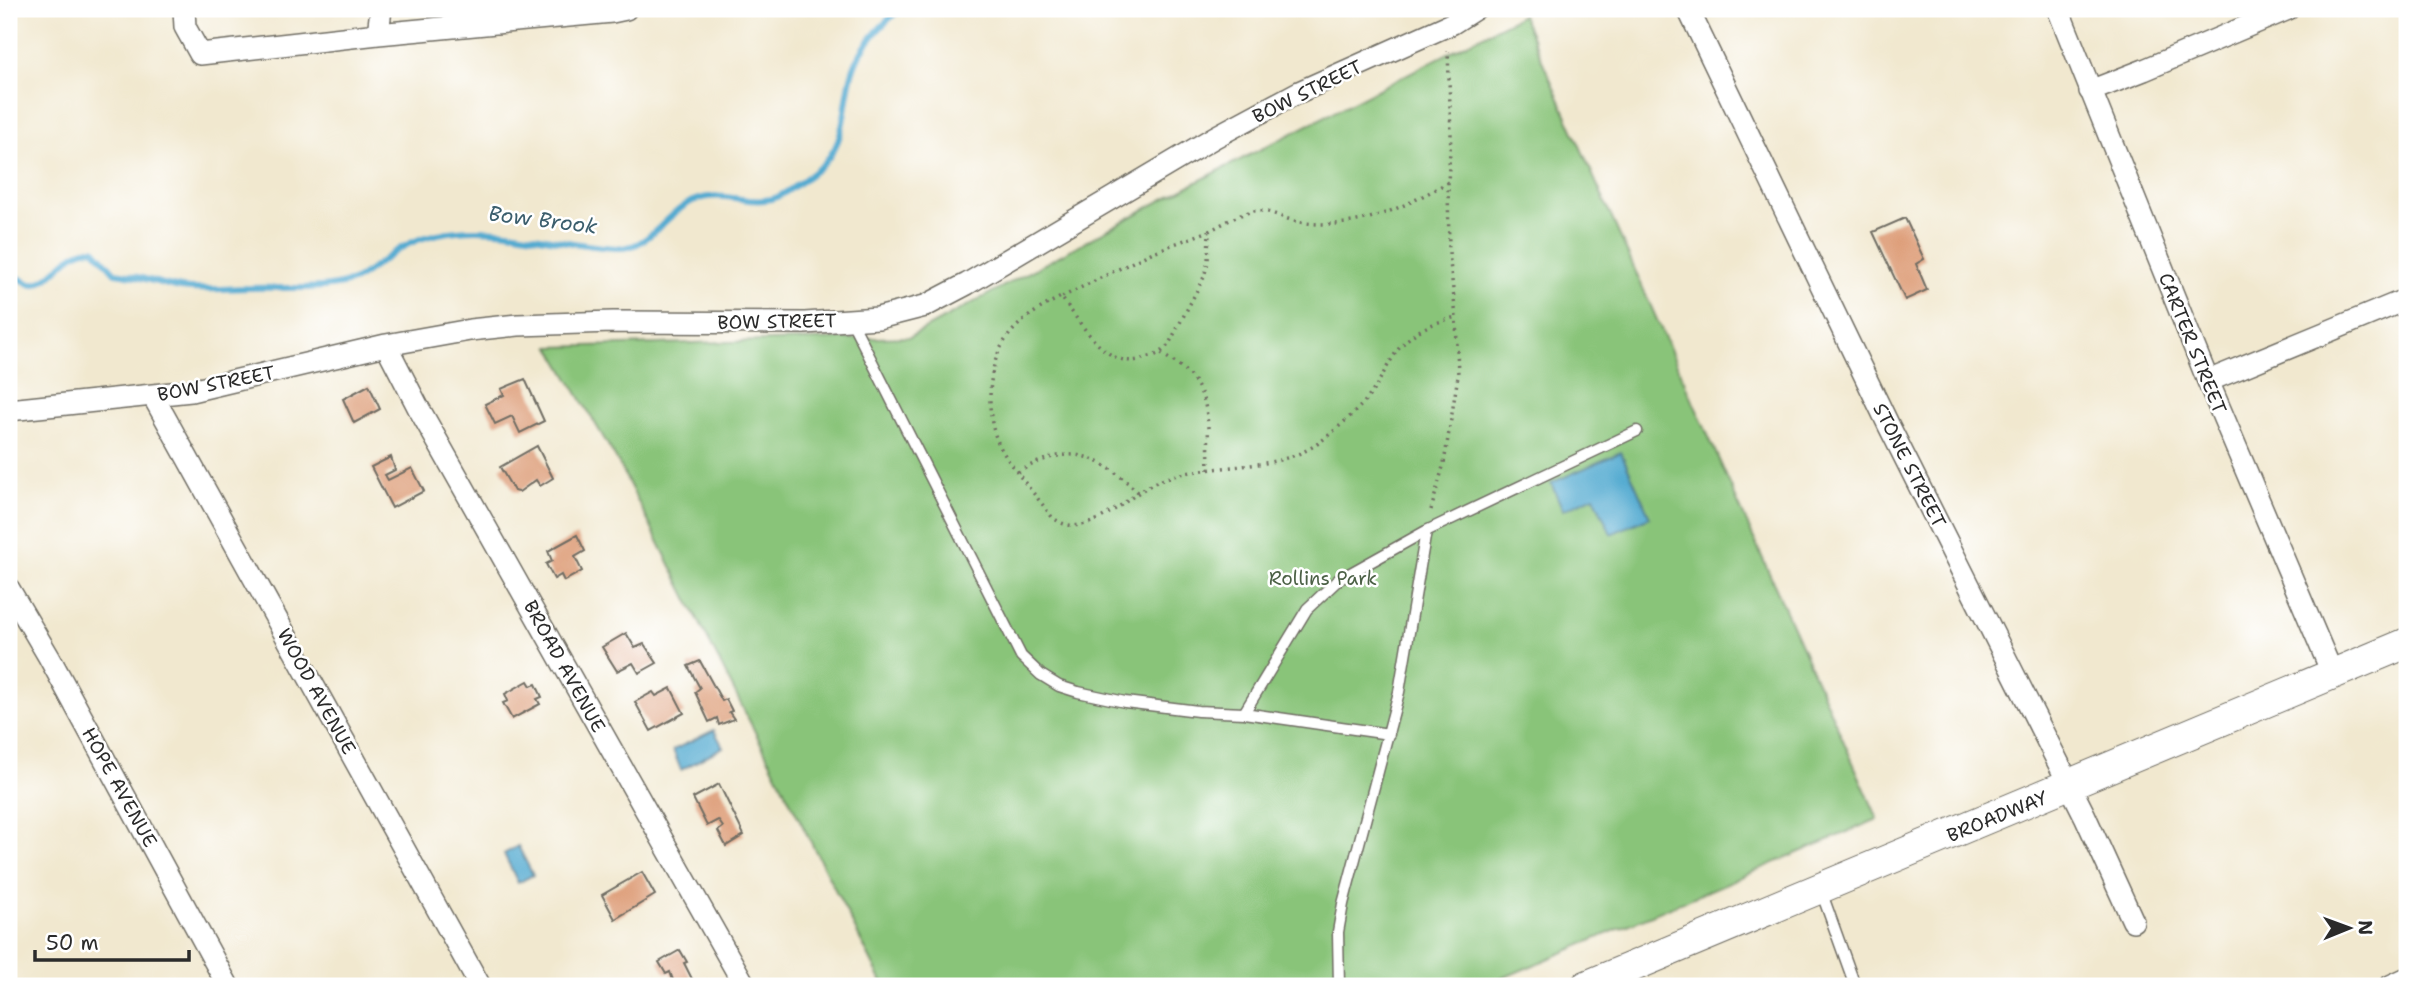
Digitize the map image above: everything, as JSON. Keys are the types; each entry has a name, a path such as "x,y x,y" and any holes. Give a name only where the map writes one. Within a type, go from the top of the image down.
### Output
{"street":[{"path":"184,9 185,27 200,54 626,9"},
{"path":"378,34 381,9"},
{"name":"BOW STREET","path":"9,410 191,391 386,345 470,330 518,325 613,322 806,323 878,318 925,306 967,284 1215,137 1299,92 1453,23 1475,9"},
{"name":"STONE STREET","path":"1688,9 1889,426 2085,816 2133,921"},
{"name":"CARTER STREET","path":"2058,9 2208,380 2333,675"},
{"path":"2090,91 2288,9"},
{"path":"2208,380 2407,299"},
{"name":"BROAD AVENUE","path":"386,345 418,407 745,986"},
{"name":"WOOD AVENUE","path":"153,396 480,986"},
{"name":"HOPE AVENUE","path":"10,596 49,657 228,986"},
{"name":"BROADWAY","path":"1586,986 2407,643"},
{"path":"2390,986 2407,978"}],"lane":[{"path":"851,320 1021,656 1041,675 1059,686 1125,702 1198,711 1244,713 1389,734"},
{"path":"1244,713 1307,609 1338,580 1426,531 1637,431"},
{"path":"1339,986 1338,932 1343,904 1399,692 1426,531"},
{"path":"1820,888 1853,980"}],"path":[{"path":"1426,531 1444,463 1458,376 1456,317 1448,253 1451,135 1448,51"},
{"path":"1448,182 1387,212 1352,221 1309,223 1260,211 1238,216 1209,231 1153,252 1062,297 1025,317 999,348 992,366 990,419 1003,452 1052,517 1067,526 1094,521 1111,513 1138,492 1169,477 1261,464 1296,455 1316,446 1366,400 1406,340 1430,324 1456,317"},
{"path":"1161,354 1204,277 1208,262 1209,231"},
{"path":"1062,297 1101,348 1112,356 1135,360 1161,354 1189,373 1199,385 1207,419 1209,470"},
{"path":"1018,472 1050,457 1084,455 1115,471 1138,492"}],"green space":[{"name":"Rollins Park","path":"1522,15 1878,819 1484,986 884,986 618,462 550,347 910,337 1162,200"}],"water":[{"path":"1621,452 1650,517 1611,534 1594,496 1563,510 1551,483"},
{"path":"714,730 723,747 681,770 673,750"},
{"path":"518,846 533,875 518,883 504,854"}],"building":[{"path":"1905,218 1924,259 1916,264 1927,290 1905,300 1873,232"},
{"path":"525,379 544,421 520,433 512,416 495,424 485,404 504,395 501,389"},
{"path":"369,385 380,409 354,423 343,399"},
{"path":"537,446 553,478 540,486 536,480 519,492 514,491 500,467"},
{"path":"391,457 395,470 385,475 388,480 412,468 424,491 392,508 371,467"},
{"path":"577,535 585,551 575,557 582,571 564,581 561,575 554,579 546,564 552,561 548,551"},
{"path":"626,633 635,648 644,644 657,663 639,673 633,663 617,671 602,647"},
{"path":"700,661 722,701 726,699 734,719 719,725 717,718 709,722 695,692 700,688 688,666"},
{"path":"528,681 531,686 536,684 542,697 537,699 540,704 512,719 503,703 508,701 505,694"},
{"path":"671,688 684,713 651,731 635,702 653,692 656,696"},
{"path":"719,784 744,835 726,846 718,831 723,827 718,820 707,826 693,798"},
{"path":"642,872 655,895 615,919 602,895"},
{"path":"680,950 694,983 699,986 663,986 673,980 670,972 666,974 659,962"}],"waterway":[{"name":"Bow Brook","path":"9,276 32,285 49,276 76,254 94,249 115,273 181,288 313,288 350,282 411,243 428,236 457,231 498,231 599,247 630,247 640,243 693,201 714,196 771,199 787,192 815,171 836,147 849,86 859,56 878,30 901,9"}]}
